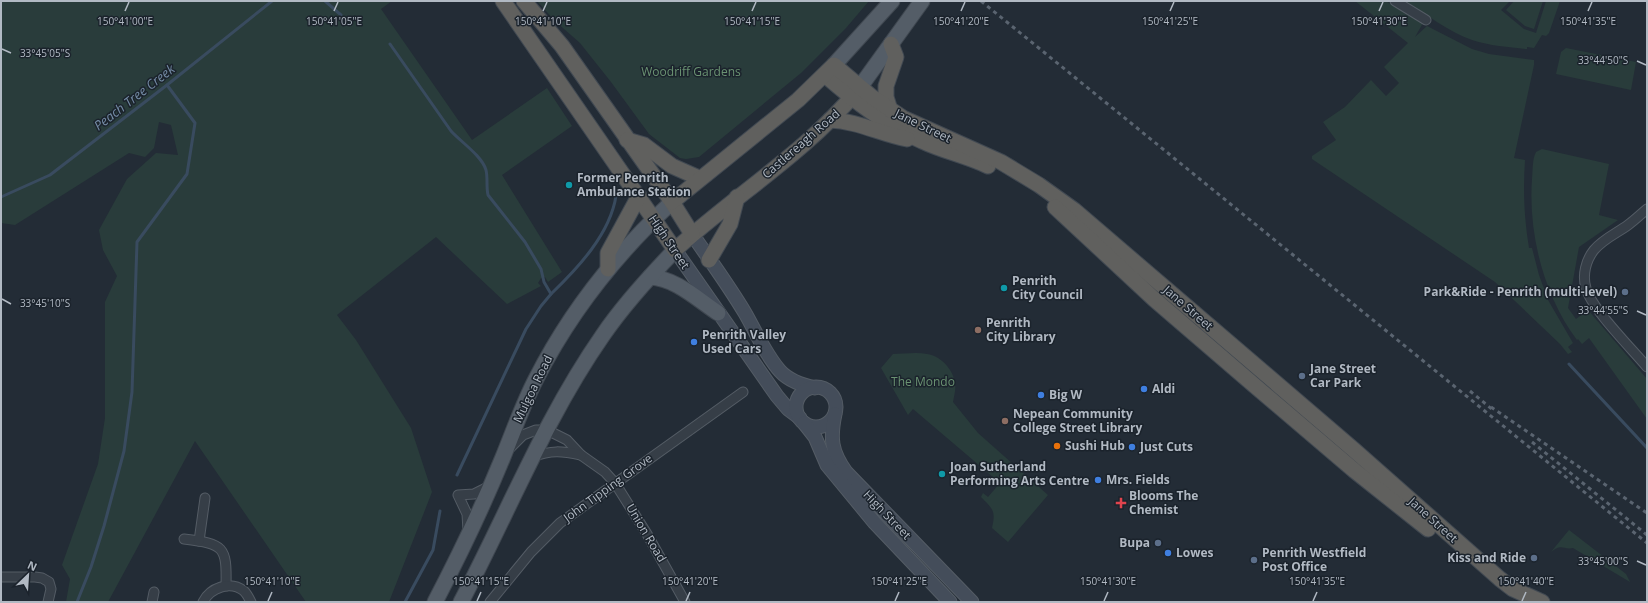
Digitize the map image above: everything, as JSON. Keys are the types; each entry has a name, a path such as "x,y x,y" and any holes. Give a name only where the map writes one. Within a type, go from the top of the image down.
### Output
{"highway":[{"name":"High Street","path":"503,1 675,250"},
{"name":"High Street","path":"524,1 562,46 672,202 692,234"},
{"path":"890,110 886,97 886,86 896,57 891,44"},
{"path":"672,202 699,178 798,100 825,74"},
{"name":"Jane Street","path":"825,74 856,93 916,124 1001,162 1039,184 1074,210 1354,450 1513,589 1522,599"},
{"name":"Jane Street","path":"856,93 881,119 922,141 978,161 996,170 1022,184 1060,211 1154,299 1355,471 1423,525 1486,580 1522,599"},
{"name":"Castlereagh Road","path":"675,250 692,234 789,156 830,120 856,93"},
{"path":"830,120 844,121 887,135 922,141"},
{"path":"627,140 644,145 672,166 699,178"},
{"path":"608,269 608,253 639,196"},
{"path":"709,260 730,224 737,198"},
{"path":"1522,599 1542,602"}],"main road":[{"path":"825,74 892,1"},
{"name":"Castlereagh Road","path":"856,93 922,1"},
{"name":"Mulgoa Road","path":"435,602 503,457 525,400 546,360 572,317 608,269 654,218 672,202"},
{"name":"High Street","path":"692,234 745,312 761,343 780,372 797,383 815,388"},
{"path":"461,602 532,457 574,380 620,312 675,250"},
{"name":"High Street","path":"675,250 777,396 788,409 802,421 815,437 827,465 874,522 950,602"},
{"path":"650,277 669,280 718,313"},
{"path":"815,388 825,390 833,396 836,406 835,414 829,422 825,425 814,427 802,421 796,407 797,401 804,392 815,388"},
{"name":"High Street","path":"835,414 832,441 834,450 842,466 972,602"}],"street":[{"path":"1395,1 1426,20"},
{"path":"1647,209 1594,250 1586,264 1584,280 1585,287 1592,301 1647,367"},
{"path":"1629,224 1647,215"},
{"name":"John Tipping Grove","path":"490,602 531,552 560,523 743,392"},
{"path":"503,457 523,435 536,430 547,430"},
{"name":"Union Road","path":"547,430 567,440 581,455 605,472 615,483 647,534 685,602"},
{"name":"Union Road","path":"532,457 546,452 561,451 581,455"},
{"path":"468,534 467,514 458,494 474,494 490,486"},
{"path":"199,541 205,498"},
{"path":"184,539 214,544 218,547 224,554 227,564 226,586"},
{"path":"1,577 42,578 49,582 51,589 48,602"},
{"path":"203,602 211,592 226,586 232,586 242,590 251,602"},
{"path":"152,602 154,592"}],"green space":[{"path":"1,1 392,1 381,9 472,140 547,88 572,126 502,175 562,272 548,282 545,277 541,278 538,283 541,286 507,304 436,237 337,315 356,340 411,428 432,492 389,602 306,602 195,441 108,602 66,602 70,579 62,565 98,464 105,418 105,302 117,276 103,250 99,230 127,179 156,153 178,155 171,125 159,122 154,148 145,157 129,153 15,225 1,223"},
{"name":"Woodriff Gardens","path":"537,1 869,1 846,28 801,73 699,157 686,159 680,158 649,134 580,43 555,21"},
{"path":"1355,1 1386,1 1423,23 1415,37 1427,26 1472,49 1489,54 1534,60 1514,158 1525,160 1524,204 1529,248 1532,248 1539,275 1548,300 1573,343 1568,347 1572,352 1568,354 1560,344 1495,282 1312,159 1312,156 1336,140 1323,122 1345,107 1371,80 1386,96 1399,83 1384,67 1408,43"},
{"path":"1405,1 1510,1 1501,10 1524,29 1536,33 1546,1 1560,1 1549,33 1546,36 1542,35 1534,48 1527,47 1527,49 1486,44 1463,37 1446,28"},
{"path":"1514,1 1543,1 1534,29 1525,26 1506,10"},
{"path":"1566,48 1636,62 1631,90 1556,74 1561,52"},
{"path":"1542,149 1609,164 1599,215 1618,220 1579,247 1568,308 1576,319 1588,310 1647,379 1647,419 1589,338 1582,344 1578,339 1577,340 1565,323 1547,284 1536,243 1531,200 1534,158 1536,152"},
{"name":"The Mondo","path":"923,353 932,355 946,364 954,379 955,388 953,402 978,433 1048,495 1008,542 992,528 994,518 991,508 981,497 983,493 988,497 1000,483 913,409 908,415 881,368 893,354"},
{"path":"1569,530 1626,574 1630,582 1573,548 1560,547 1551,552"}],"waterway":[{"name":"Peach Tree Creek","path":"1,197 50,175 167,85 272,1"},
{"path":"325,1 341,15"},
{"path":"390,44 451,131 476,154 484,165 487,173 488,195 525,242 541,269 544,282 551,294 526,329 457,475"},
{"path":"77,602 91,567 104,526 124,451 132,392 137,242 187,174 195,123 167,85"},
{"path":"551,294 582,262 600,237 613,210 616,196"},
{"path":"1569,364 1647,448"},
{"path":"405,602 433,550 440,511"}],"railway":[{"path":"981,1 1647,543"},
{"path":"1470,391 1493,410"},
{"path":"1491,407 1647,513"},
{"path":"1532,442 1647,535"}],"place":[{"name":"Former Penrith Ambulance Station","path":"569,185"},
{"name":"Penrith City Council","path":"1004,288"},
{"name":"Park&Ride - Penrith (multi-level)","path":"1625,292"},
{"name":"Penrith City Library","path":"978,330"},
{"name":"Penrith Valley Used Cars","path":"694,342"},
{"name":"Jane Street Car Park","path":"1302,376"},
{"name":"Aldi","path":"1144,389"},
{"name":"Big W","path":"1041,395"},
{"name":"Nepean Community College Street Library","path":"1005,421"},
{"name":"Sushi Hub","path":"1057,446"},
{"name":"Just Cuts","path":"1132,447"},
{"name":"Joan Sutherland Performing Arts Centre","path":"942,474"},
{"name":"Mrs. Fields","path":"1098,480"},
{"name":"Blooms The Chemist","path":"1121,503"},
{"name":"Bupa","path":"1158,543"},
{"name":"Lowes","path":"1168,553"},
{"name":"Kiss and Ride","path":"1534,558"},
{"name":"Penrith Westfield Post Office","path":"1254,560"}]}
